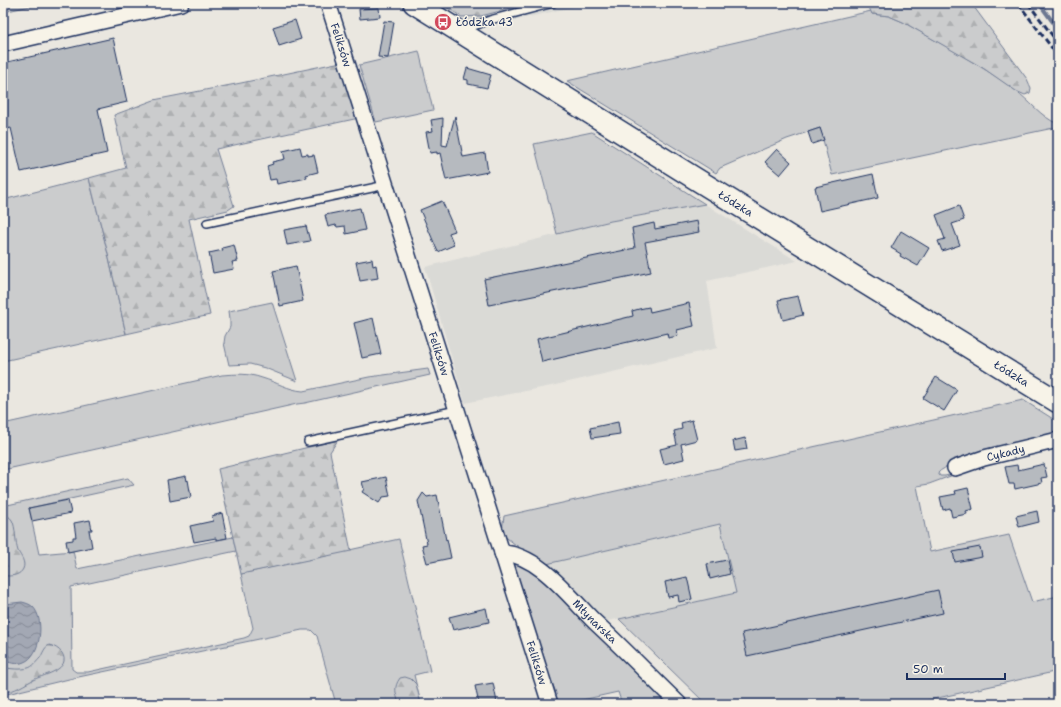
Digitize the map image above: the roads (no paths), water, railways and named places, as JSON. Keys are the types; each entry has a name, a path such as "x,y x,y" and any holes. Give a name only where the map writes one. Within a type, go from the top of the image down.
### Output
{"main road":[{"name":"Łódzka","path":"414,3 1058,402"}],"street":[{"path":"3,44 181,3"},
{"name":"Feliksów","path":"328,3 550,704"},
{"name":"Cykady","path":"955,468 984,458 1058,440"},
{"name":"Młynarska","path":"502,553 508,553 524,559 555,580 596,623 679,704"}],"lane":[{"path":"460,32 490,20 553,3"},
{"path":"207,223 386,186"},
{"path":"308,442 457,410"}],"water":[{"path":"22,602 32,606 37,613 40,628 39,637 34,653 30,658 22,663 8,662 3,660 3,606 5,604"}],"waterway":[{"path":"1039,3 1058,29"}],"railway":[{"path":"1018,3 1058,56"},
{"path":"1028,3 1058,43"}],"place":[{"name":"Łódzka 43","path":"443,22"}]}
